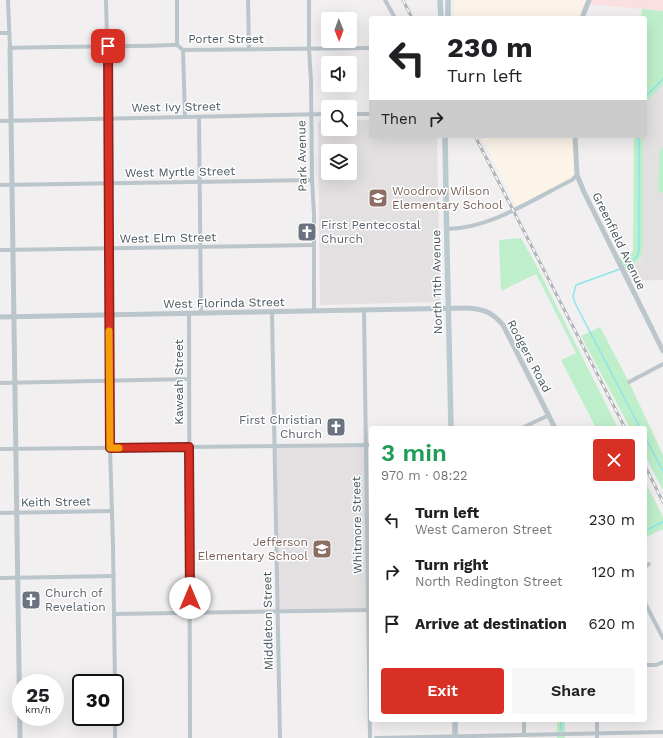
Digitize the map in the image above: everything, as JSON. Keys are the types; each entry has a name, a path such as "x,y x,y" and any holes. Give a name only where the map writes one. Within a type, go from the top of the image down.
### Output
{"main road":[{"path":"440,0 440,16"},
{"path":"448,0 448,16"},
{"name":"North 11th Avenue","path":"445,138 451,426"},
{"path":"455,722 455,737"}],"street":[{"path":"8,0 10,48 20,738"},
{"path":"106,0 109,119 110,448 114,576 115,674"},
{"path":"177,0 178,45"},
{"path":"248,0 249,49"},
{"name":"Park Avenue","path":"309,0 309,49 312,81 311,115 314,214 314,311"},
{"path":"386,0 394,16"},
{"path":"583,16 589,0"},
{"path":"0,33 9,33"},
{"name":"Porter Street","path":"10,48 178,45 183,50 369,48"},
{"path":"183,50 185,117"},
{"name":"West Ivy Street","path":"0,121 321,114"},
{"path":"357,114 369,114"},
{"path":"199,117 202,313"},
{"name":"Greenfield Avenue","path":"575,138 578,175 587,198 663,350"},
{"path":"447,229 478,225 494,219 572,180 578,175"},
{"name":"West Myrtle Street","path":"0,185 312,180"},
{"name":"West Elm Street","path":"0,250 313,245"},
{"name":"Rodgers Road","path":"448,309 467,308 484,310 498,320 505,330 554,426"},
{"name":"West Florinda Street","path":"0,317 448,309"},
{"name":"Whitmore Street","path":"364,311 369,610"},
{"name":"Middleton Street","path":"272,312 280,738"},
{"name":"Kaweah Street","path":"189,314 190,738"},
{"path":"629,382 663,364"},
{"path":"0,382 189,379"},
{"path":"526,426 549,415"},
{"path":"0,449 366,445"},
{"name":"Keith Street","path":"0,513 112,511"},
{"path":"0,578 114,576"},
{"path":"647,607 663,638"},
{"path":"114,614 369,610"},
{"path":"647,665 656,665 663,662"},
{"name":"Whitmore Street","path":"370,722 370,738"},
{"path":"524,722 524,735"},
{"path":"597,722 597,736"},
{"path":"115,726 115,738"},
{"path":"376,738 524,735 597,736 663,732"}],"shaded area":[{"path":"454,0 589,0 583,16 454,16"},
{"path":"589,0 663,0 663,11 587,4"},
{"path":"663,85 663,280 628,281 623,270 638,262 641,258 643,248 643,138 647,138 648,100"},
{"name":"Woodrow Wilson Elementary School","path":"357,120 369,120 369,138 437,138 440,300 437,302 320,305 319,121 321,121 321,136 357,136"},
{"path":"482,138 575,138 577,175 517,208"},
{"name":"Jefferson Elementary School","path":"365,445 368,610 277,611 275,446"}],"green space":[{"path":"642,9 663,11 663,85 647,102 647,16 641,16"},
{"path":"634,138 643,138 643,248 639,260 623,270 617,259 631,254 633,251"},
{"path":"663,148 663,193 658,190 659,149"},
{"path":"521,238 617,426 595,426 561,360 576,353 536,274 501,291 499,240"},
{"path":"600,327 629,382 663,455 663,490 647,460 647,426 629,426 581,336"},
{"path":"647,485 663,517 663,531 662,529 647,537"},
{"path":"557,722 565,722 565,738 557,738"}],"waterway":[{"path":"647,95 663,79"},
{"path":"631,262 638,255 639,249 639,138"},
{"path":"620,269 576,285 573,296 575,303 639,426"},
{"path":"647,441 663,471"},
{"path":"647,530 663,522"},
{"path":"561,722 561,730"}],"railway":[{"path":"403,0 411,16"},
{"path":"476,138 624,426"},
{"path":"647,470 663,502"}],"slow traffic":[{"path":"109,331 110,448 119,448"}],"place":[{"name":"Woodrow Wilson Elementary School","path":"378,198"},
{"name":"First Pentecostal Church","path":"307,232"},
{"name":"First Christian Church","path":"336,427"},
{"name":"Jefferson Elementary School","path":"322,549"},
{"name":"Church of Revelation","path":"31,600"}],"route":[{"path":"108,46 110,448 189,447 190,598"}]}
